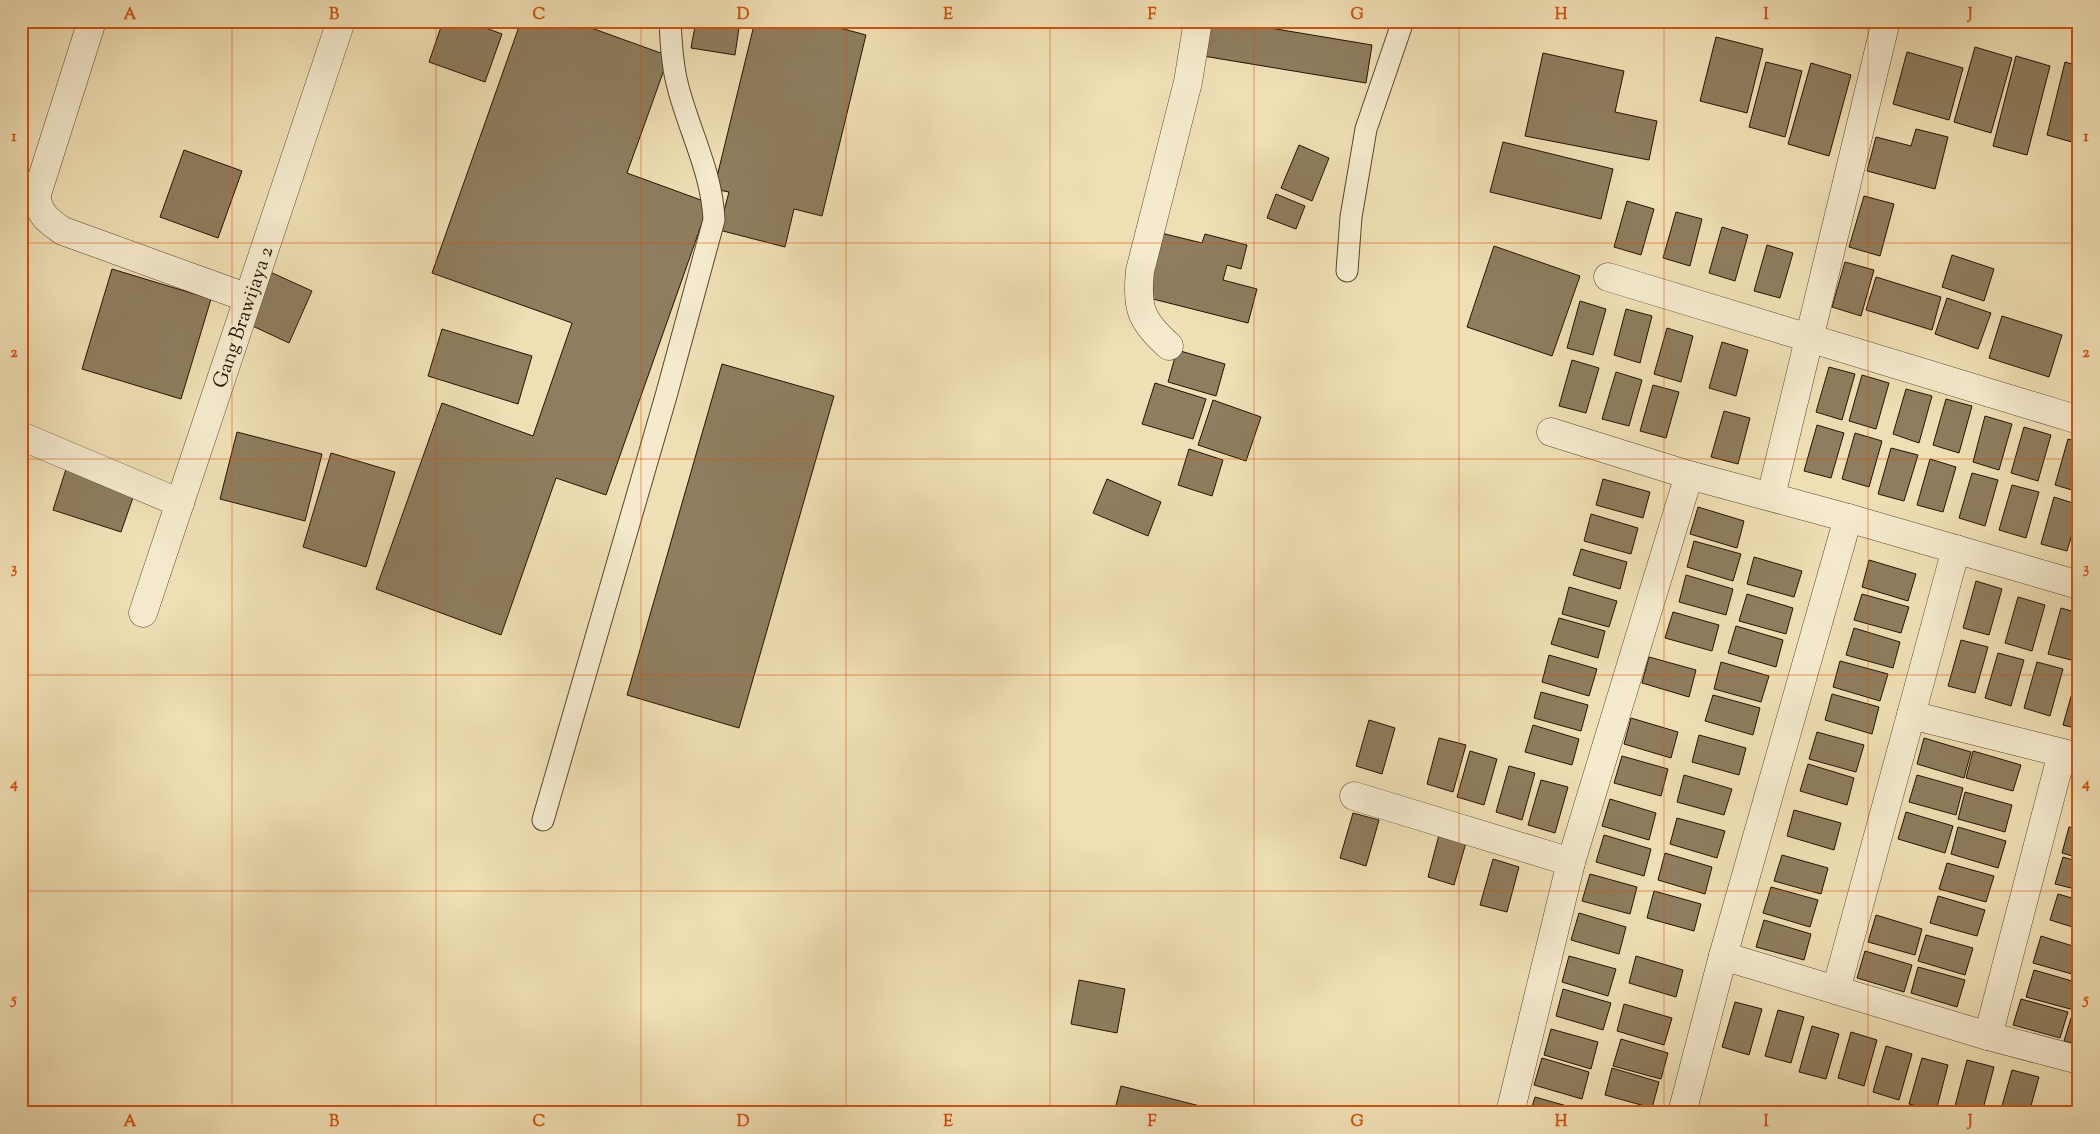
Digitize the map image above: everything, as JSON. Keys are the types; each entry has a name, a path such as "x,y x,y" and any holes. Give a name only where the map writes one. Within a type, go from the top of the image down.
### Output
{"street":[{"path":"92,21 36,197 40,211 47,220 62,231 248,298"},
{"name":"Gang Brawijaya 2","path":"143,612 342,21"},
{"path":"1169,346 1156,334 1148,323 1140,308 1137,295 1140,271 1188,82 1198,21"},
{"path":"1771,496 1886,21"},
{"path":"1608,277 2079,420"},
{"path":"1550,432 1689,476 1771,496 2079,585"},
{"path":"21,436 180,503"},
{"path":"1510,1113 1571,862 1689,476"},
{"path":"1682,1113 1723,956 1848,518"},
{"path":"1836,990 1956,549"},
{"path":"1911,715 2070,755 1988,1036"},
{"path":"1354,796 1571,862"},
{"path":"1723,956 1988,1036 2079,1060"}],"lane":[{"path":"543,820 666,396 714,220 713,197 708,175 676,81 670,21"},
{"path":"1347,271 1351,217 1366,129 1383,86 1403,21"}],"building":[{"path":"443,21 467,21 502,34 485,82 429,62"},
{"path":"521,21 572,21 669,56 627,173 709,203 606,495 556,478 501,635 376,589 442,403 533,436 572,323 432,273"},
{"path":"696,21 740,21 735,55 691,48"},
{"path":"755,21 814,21 866,35 822,216 794,209 785,247 719,230 729,192 714,189"},
{"path":"1202,21 1228,21 1372,45 1366,83 1197,55"},
{"path":"1716,37 1763,49 1747,113 1700,101"},
{"path":"1975,47 2012,58 1991,133 1954,122"},
{"path":"1907,52 1963,68 1949,120 1893,104"},
{"path":"1543,53 1624,71 1615,112 1657,121 1649,160 1525,136"},
{"path":"2016,56 2050,66 2027,155 1993,146"},
{"path":"1766,62 1802,71 1785,137 1749,127"},
{"path":"2065,62 2079,66 2079,144 2047,135"},
{"path":"1811,63 1851,75 1829,156 1788,144"},
{"path":"1916,129 1948,137 1935,189 1867,171 1876,137 1911,146"},
{"path":"1503,142 1613,169 1601,219 1490,192"},
{"path":"1299,145 1329,158 1312,201 1281,188"},
{"path":"184,150 242,171 218,238 160,217"},
{"path":"1276,194 1305,206 1296,229 1267,218"},
{"path":"1864,196 1894,204 1880,256 1849,247"},
{"path":"1627,201 1654,209 1641,255 1614,247"},
{"path":"2079,204 2079,237 2072,236"},
{"path":"1676,212 1702,219 1690,266 1663,258"},
{"path":"1722,227 1748,235 1735,281 1709,273"},
{"path":"1157,232 1202,243 1205,234 1247,245 1241,269 1227,265 1223,280 1257,289 1248,323 1141,296"},
{"path":"1767,245 1793,253 1780,298 1754,291"},
{"path":"1494,246 1580,276 1552,356 1467,327"},
{"path":"1952,255 1994,269 1984,301 1942,287"},
{"path":"1845,262 1874,270 1861,316 1832,307"},
{"path":"112,269 211,299 181,399 82,369"},
{"path":"268,271 312,291 289,343 244,322"},
{"path":"1876,277 1941,297 1932,330 1866,310"},
{"path":"1947,298 1991,313 1978,349 1935,334"},
{"path":"1580,301 1606,309 1593,355 1567,348"},
{"path":"1626,309 1652,316 1640,363 1614,355"},
{"path":"2002,316 2062,335 2049,377 1989,358"},
{"path":"1667,328 1693,336 1681,382 1654,374"},
{"path":"442,329 532,356 518,404 428,376"},
{"path":"1722,342 1748,350 1736,396 1709,388"},
{"path":"1177,350 1225,364 1216,396 1168,382"},
{"path":"1572,360 1599,368 1586,413 1559,406"},
{"path":"722,364 834,396 739,728 627,695"},
{"path":"1829,367 1855,374 1842,420 1816,412"},
{"path":"1616,372 1642,380 1629,426 1602,419"},
{"path":"1862,375 1889,383 1876,429 1849,421"},
{"path":"1155,383 1206,399 1193,439 1142,424"},
{"path":"1653,385 1679,392 1666,438 1640,431"},
{"path":"1906,389 1932,396 1919,443 1893,434"},
{"path":"1946,399 1972,406 1959,453 1933,445"},
{"path":"1213,400 1261,417 1246,461 1198,445"},
{"path":"1724,411 1750,418 1738,464 1711,457"},
{"path":"1985,416 2012,424 1999,470 1973,462"},
{"path":"1817,425 1844,433 1831,478 1804,471"},
{"path":"2024,427 2051,435 2038,481 2011,473"},
{"path":"237,432 322,454 305,521 220,499"},
{"path":"1855,433 1882,441 1869,487 1842,479"},
{"path":"2068,439 2079,442 2079,492 2055,485"},
{"path":"1891,448 1918,455 1904,501 1878,494"},
{"path":"1189,449 1223,460 1212,496 1178,485"},
{"path":"331,453 395,472 366,567 303,547"},
{"path":"1930,459 1956,467 1943,512 1917,505"},
{"path":"67,466 136,489 121,532 53,510"},
{"path":"1972,473 1998,480 1985,526 1959,518"},
{"path":"1107,479 1161,502 1148,536 1093,513"},
{"path":"1603,479 1650,492 1643,518 1596,505"},
{"path":"2012,485 2039,492 2026,538 1999,530"},
{"path":"2054,497 2079,505 2079,511 2067,551 2041,544"},
{"path":"1698,507 1744,521 1737,548 1690,534"},
{"path":"1591,514 1638,528 1631,554 1584,541"},
{"path":"1694,541 1741,554 1733,581 1687,567"},
{"path":"1581,549 1627,562 1620,589 1573,575"},
{"path":"1754,557 1802,571 1794,597 1747,584"},
{"path":"1869,560 1916,574 1908,601 1862,587"},
{"path":"1686,575 1733,589 1726,615 1679,602"},
{"path":"1976,581 2002,589 1989,635 1963,628"},
{"path":"1569,587 1617,601 1609,627 1562,614"},
{"path":"1747,594 1793,608 1786,634 1739,621"},
{"path":"1862,594 1909,607 1901,633 1854,620"},
{"path":"2018,597 2045,605 2032,651 2005,643"},
{"path":"2061,608 2079,613 2079,647 2075,661 2048,654"},
{"path":"1673,612 1719,625 1712,651 1665,638"},
{"path":"1559,618 1605,631 1598,658 1551,644"},
{"path":"1736,626 1783,640 1776,667 1728,653"},
{"path":"1854,628 1900,642 1893,668 1846,655"},
{"path":"1961,640 1988,647 1975,693 1948,686"},
{"path":"1998,653 2024,660 2011,706 1985,698"},
{"path":"1549,655 1597,669 1589,696 1542,682"},
{"path":"1649,657 1696,670 1689,697 1642,683"},
{"path":"1840,661 1888,674 1880,701 1833,687"},
{"path":"1721,662 1769,676 1761,702 1714,689"},
{"path":"2037,662 2063,669 2050,716 2024,708"},
{"path":"2076,679 2079,680 2079,729 2063,725"},
{"path":"1541,692 1588,705 1581,731 1534,718"},
{"path":"1832,694 1879,707 1872,734 1825,720"},
{"path":"1713,695 1760,708 1753,735 1705,721"},
{"path":"1631,718 1678,732 1671,758 1624,744"},
{"path":"1369,720 1395,728 1382,774 1356,766"},
{"path":"1533,725 1579,739 1572,765 1525,752"},
{"path":"1817,732 1864,745 1856,772 1809,759"},
{"path":"1699,735 1746,748 1739,775 1692,762"},
{"path":"1439,738 1466,745 1453,792 1427,784"},
{"path":"1924,738 1971,752 1964,778 1917,764"},
{"path":"1470,751 1497,759 1484,805 1457,797"},
{"path":"1973,751 2021,765 2013,791 1966,778"},
{"path":"1622,756 1668,769 1661,796 1614,783"},
{"path":"1808,764 1854,778 1847,805 1800,791"},
{"path":"1509,766 1535,773 1522,820 1496,812"},
{"path":"1684,775 1732,789 1724,815 1677,802"},
{"path":"1917,775 1963,788 1956,815 1909,802"},
{"path":"1541,780 1568,787 1555,833 1528,825"},
{"path":"1965,792 2012,805 2005,832 1958,819"},
{"path":"2079,796 2079,821 2072,819"},
{"path":"1610,799 1656,813 1649,840 1602,826"},
{"path":"1794,810 1841,823 1834,850 1787,836"},
{"path":"1906,812 1953,826 1945,853 1898,839"},
{"path":"1353,813 1379,820 1366,866 1340,858"},
{"path":"1677,818 1725,831 1717,858 1670,844"},
{"path":"1958,827 2006,841 1998,868 1951,854"},
{"path":"2069,827 2079,829 2079,858 2062,853"},
{"path":"1440,831 1467,839 1454,885 1428,877"},
{"path":"1604,835 1651,849 1644,876 1596,862"},
{"path":"1665,853 1712,867 1705,894 1658,880"},
{"path":"1782,855 1828,868 1821,894 1774,881"},
{"path":"2063,857 2079,862 2079,890 2055,884"},
{"path":"1493,859 1519,867 1507,912 1480,905"},
{"path":"1947,863 1994,876 1986,902 1939,889"},
{"path":"1590,874 1637,887 1630,914 1582,901"},
{"path":"1771,887 1818,900 1810,927 1763,913"},
{"path":"1654,891 1701,904 1694,931 1647,918"},
{"path":"2058,894 2079,900 2079,929 2050,920"},
{"path":"1938,896 1985,910 1977,936 1930,923"},
{"path":"1579,913 1626,927 1619,954 1571,940"},
{"path":"1876,915 1922,929 1915,955 1868,942"},
{"path":"1764,920 1811,934 1804,960 1756,947"},
{"path":"1926,935 1973,948 1965,975 1918,961"},
{"path":"2041,936 2079,948 2079,976 2033,963"},
{"path":"1865,951 1912,965 1904,992 1857,978"},
{"path":"1569,956 1616,969 1608,996 1562,982"},
{"path":"1636,956 1683,970 1676,997 1629,983"},
{"path":"1918,967 1965,980 1957,1007 1911,993"},
{"path":"2034,970 2079,983 2079,993 2074,1010 2026,997"},
{"path":"1079,980 1125,989 1117,1033 1071,1024"},
{"path":"1563,989 1611,1003 1603,1030 1556,1016"},
{"path":"2021,999 2068,1012 2060,1038 2013,1025"},
{"path":"1735,1002 1762,1009 1749,1055 1722,1047"},
{"path":"1624,1004 1672,1018 1664,1045 1617,1031"},
{"path":"1778,1010 1804,1017 1791,1063 1765,1056"},
{"path":"2072,1015 2079,1017 2079,1045 2064,1041"},
{"path":"1812,1026 1839,1034 1826,1079 1799,1072"},
{"path":"1551,1029 1598,1042 1591,1069 1544,1055"},
{"path":"1851,1032 1877,1040 1864,1086 1838,1078"},
{"path":"1621,1039 1668,1053 1661,1079 1613,1066"},
{"path":"1886,1046 1912,1054 1899,1100 1873,1092"},
{"path":"1542,1058 1589,1072 1582,1099 1534,1085"},
{"path":"1922,1058 1948,1065 1936,1111 1909,1104"},
{"path":"1967,1060 1994,1067 1982,1113 1955,1106"},
{"path":"1612,1068 1659,1082 1652,1108 1605,1095"},
{"path":"2012,1070 2039,1077 2029,1113 2000,1113"},
{"path":"1121,1086 1200,1106 1198,1113 1114,1113"},
{"path":"1535,1097 1581,1110 1581,1113 1530,1113"},
{"path":"1598,1108 1613,1113 1597,1113"}]}
